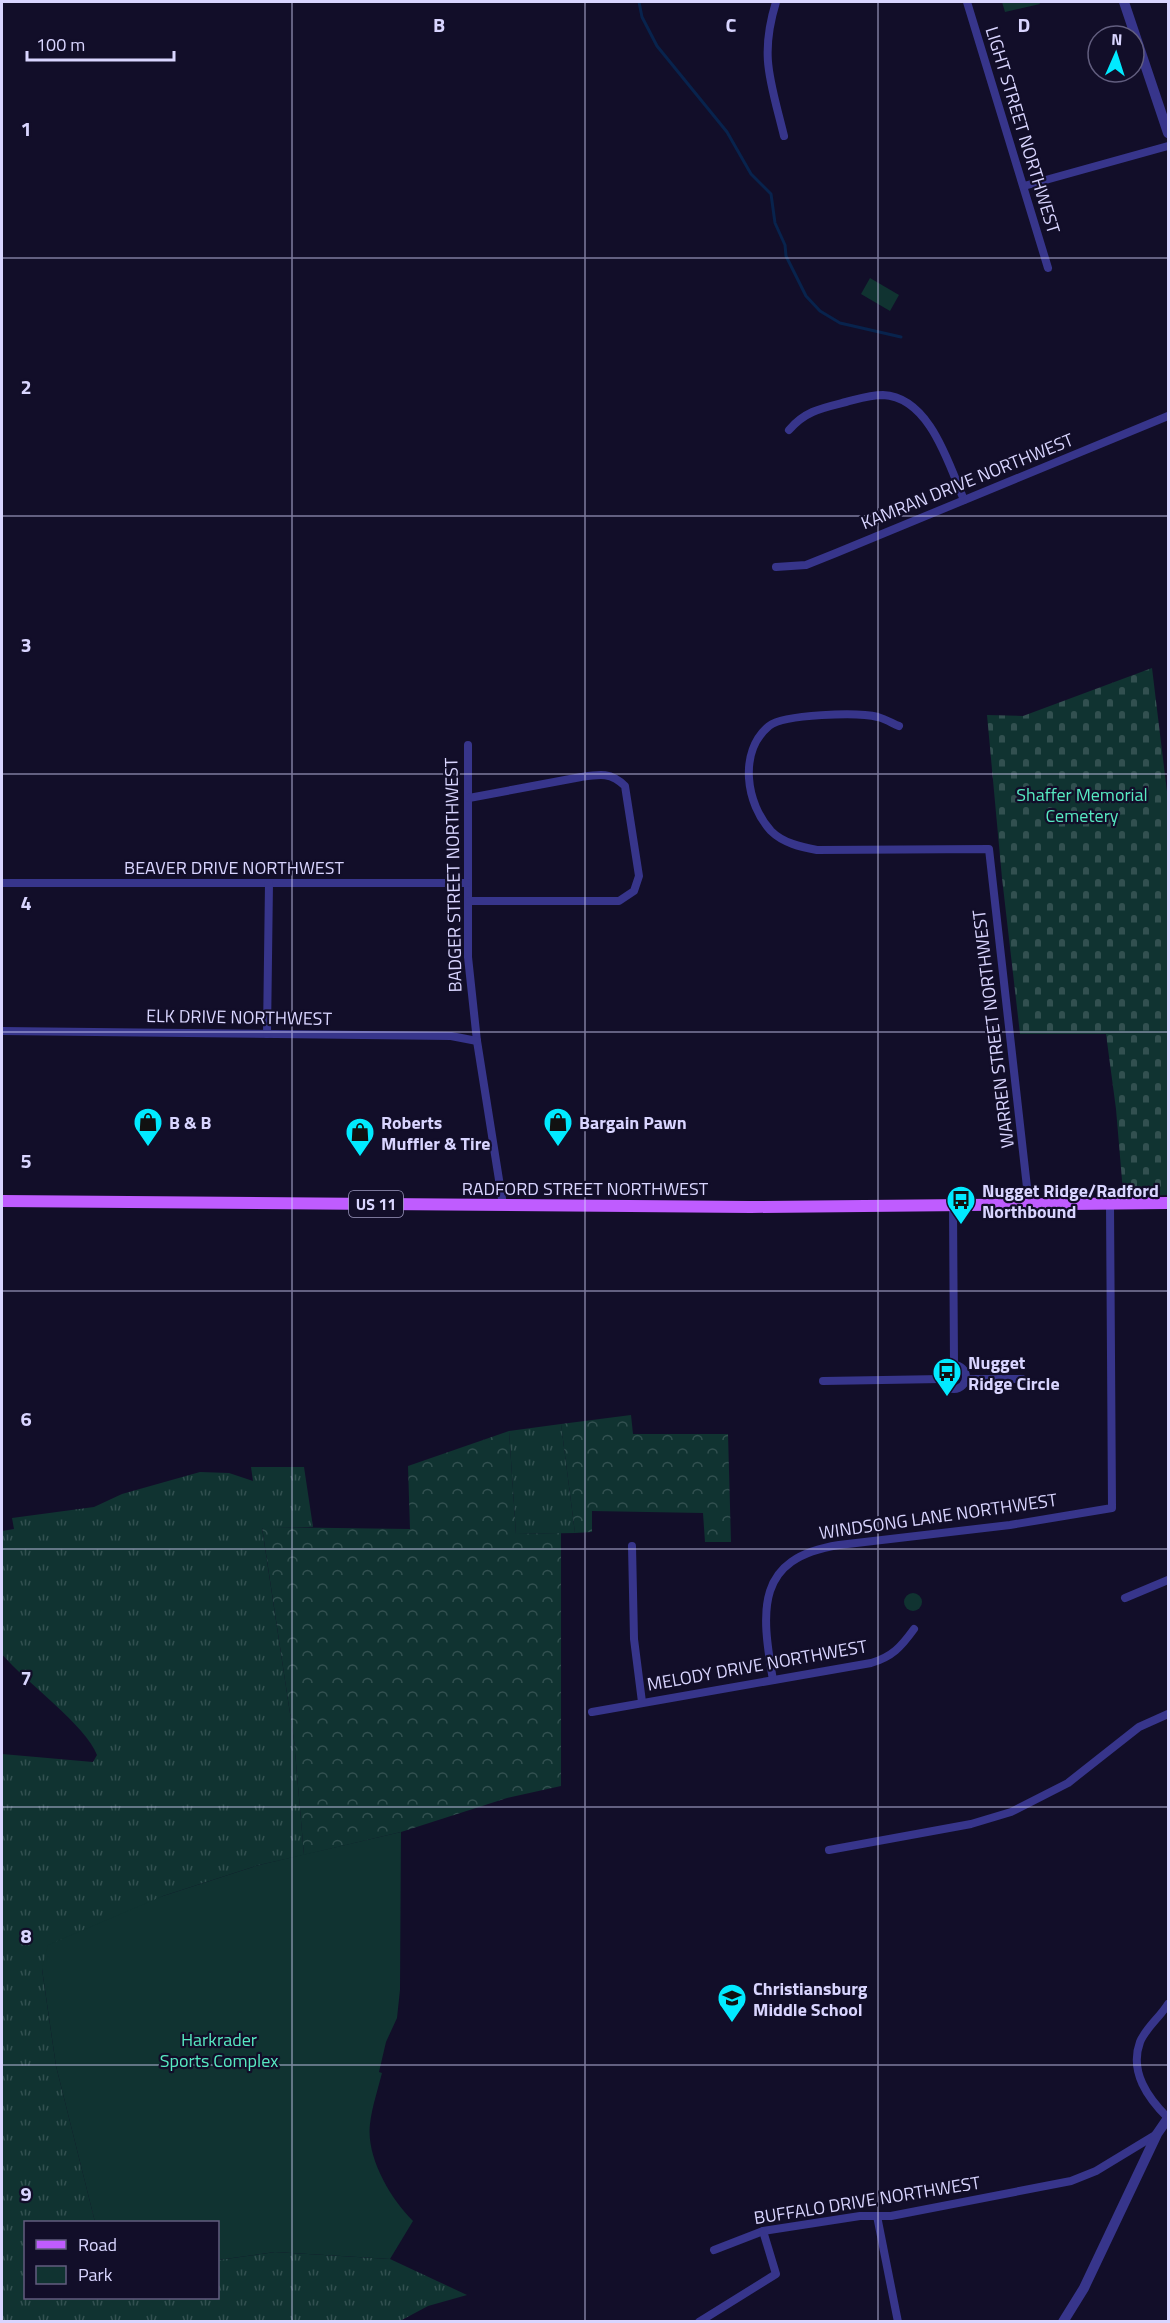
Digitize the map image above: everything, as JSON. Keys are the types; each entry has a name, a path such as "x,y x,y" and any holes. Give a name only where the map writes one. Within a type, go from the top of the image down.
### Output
{"main road":[{"name":"RADFORD STREET NORTHWEST","path":"2,1201 953,1207 1168,1203"}],"street":[{"path":"776,2 768,31 766,59 784,136"},
{"name":"LIGHT STREET NORTHWEST","path":"967,2 1048,268"},
{"path":"1124,2 1168,132"},
{"path":"1023,186 1168,146"},
{"path":"789,430 799,418 812,410 884,395 903,401 919,412 931,429 964,500"},
{"name":"KAMRAN DRIVE NORTHWEST","path":"776,567 806,565 1168,417"},
{"name":"WARREN STREET NORTHWEST","path":"899,726 878,717 834,716 804,716 771,724 761,733 751,753 750,778 759,815 772,832 787,842 818,850 989,849 1029,1205"},
{"name":"BADGER STREET NORTHWEST","path":"468,745 468,957 477,1041 503,1205"},
{"path":"469,798 600,774 615,776 625,786 639,876 634,891 619,901 469,901"},
{"name":"BEAVER DRIVE NORTHWEST","path":"2,883 468,883"},
{"path":"267,1034 270,883"},
{"name":"ELK DRIVE NORTHWEST","path":"2,1031 451,1036 477,1041"},
{"name":"WINDSONG LANE NORTHWEST","path":"773,1680 768,1651 767,1599 772,1582 781,1568 796,1556 815,1548 1010,1525 1112,1508 1110,1204"},
{"path":"953,1207 954,1365"},
{"path":"954,1365 944,1371 942,1379 946,1386 952,1389 960,1388 966,1379"},
{"path":"954,1365 962,1368 966,1379"},
{"path":"823,1381 942,1379"},
{"path":"966,1379 1022,1379"},
{"path":"632,1546 634,1639 642,1702"},
{"path":"1125,1598 1168,1580"},
{"name":"MELODY DRIVE NORTHWEST","path":"592,1712 871,1663 889,1658 902,1646 914,1629"},
{"path":"829,1850 971,1824 1011,1812 1068,1783 1139,1727 1168,1714"},
{"path":"1062,2322 1084,2289 1157,2134 1168,2118 1156,2106 1140,2081 1138,2056 1143,2037 1168,2004"},
{"name":"BUFFALO DRIVE NORTHWEST","path":"714,2250 763,2231 860,2216 891,2216 1071,2181 1096,2171 1157,2134"},
{"path":"877,2216 898,2322"},
{"path":"699,2322 776,2274 763,2231"}],"green space":[{"path":"1002,2 1039,2 1040,4 1005,12"},
{"path":"870,278 899,295 890,311 861,294"},
{"name":"Shaffer Memorial Cemetery","path":"1152,668 1168,800 1168,1195 1126,1196 1123,1192 1116,1109 1106,1034 1020,1034 1002,878 987,715 1023,716"},
{"path":"631,1415 633,1434 728,1434 731,1542 705,1542 703,1513 592,1511 592,1532 575,1533 561,1424"},
{"path":"561,1424 575,1533 516,1534 509,1431"},
{"path":"509,1431 516,1534 561,1533 561,1786 507,1798 401,1832 304,1855 294,1740 262,1527 410,1529 408,1466"},
{"path":"251,1467 304,1467 313,1527 262,1528 294,1740 304,1855 259,1865 163,1896 42,1969 56,2066 95,2221 24,2221 24,2299 219,2299 219,2260 275,2252 390,2259 467,2295 428,2306 400,2321 2,2321 2,1754 93,1762 97,1755 81,1730 2,1654 2,1531 14,1529 12,1518 94,1507 122,1494 200,1472 229,1473 253,1481"},
{"path":"909,1593 917,1593 922,1598 920,1609 909,1611 904,1606 904,1598"},
{"name":"Harkrader Sports Complex","path":"401,1832 400,1990 397,2018 386,2042 379,2072 382,2073 370,2124 372,2150 381,2176 396,2201 413,2221 390,2259 275,2252 219,2260 219,2221 95,2221 56,2066 42,1969 48,1945 163,1896 259,1865"}],"waterway":[{"path":"639,2 642,17 657,46 727,132 751,174 771,194 775,223 785,245 786,256 806,296 820,311 840,323 901,337"}],"place":[{"name":"B & B","path":"148,1148"},
{"name":"Bargain Pawn","path":"558,1148"},
{"name":"Roberts Muffler & Tire","path":"360,1158"},
{"name":"Nugget Ridge/Radford Northbound","path":"961,1226"},
{"name":"Nugget Ridge Circle","path":"947,1398"},
{"name":"Christiansburg Middle School","path":"732,2024"}]}
